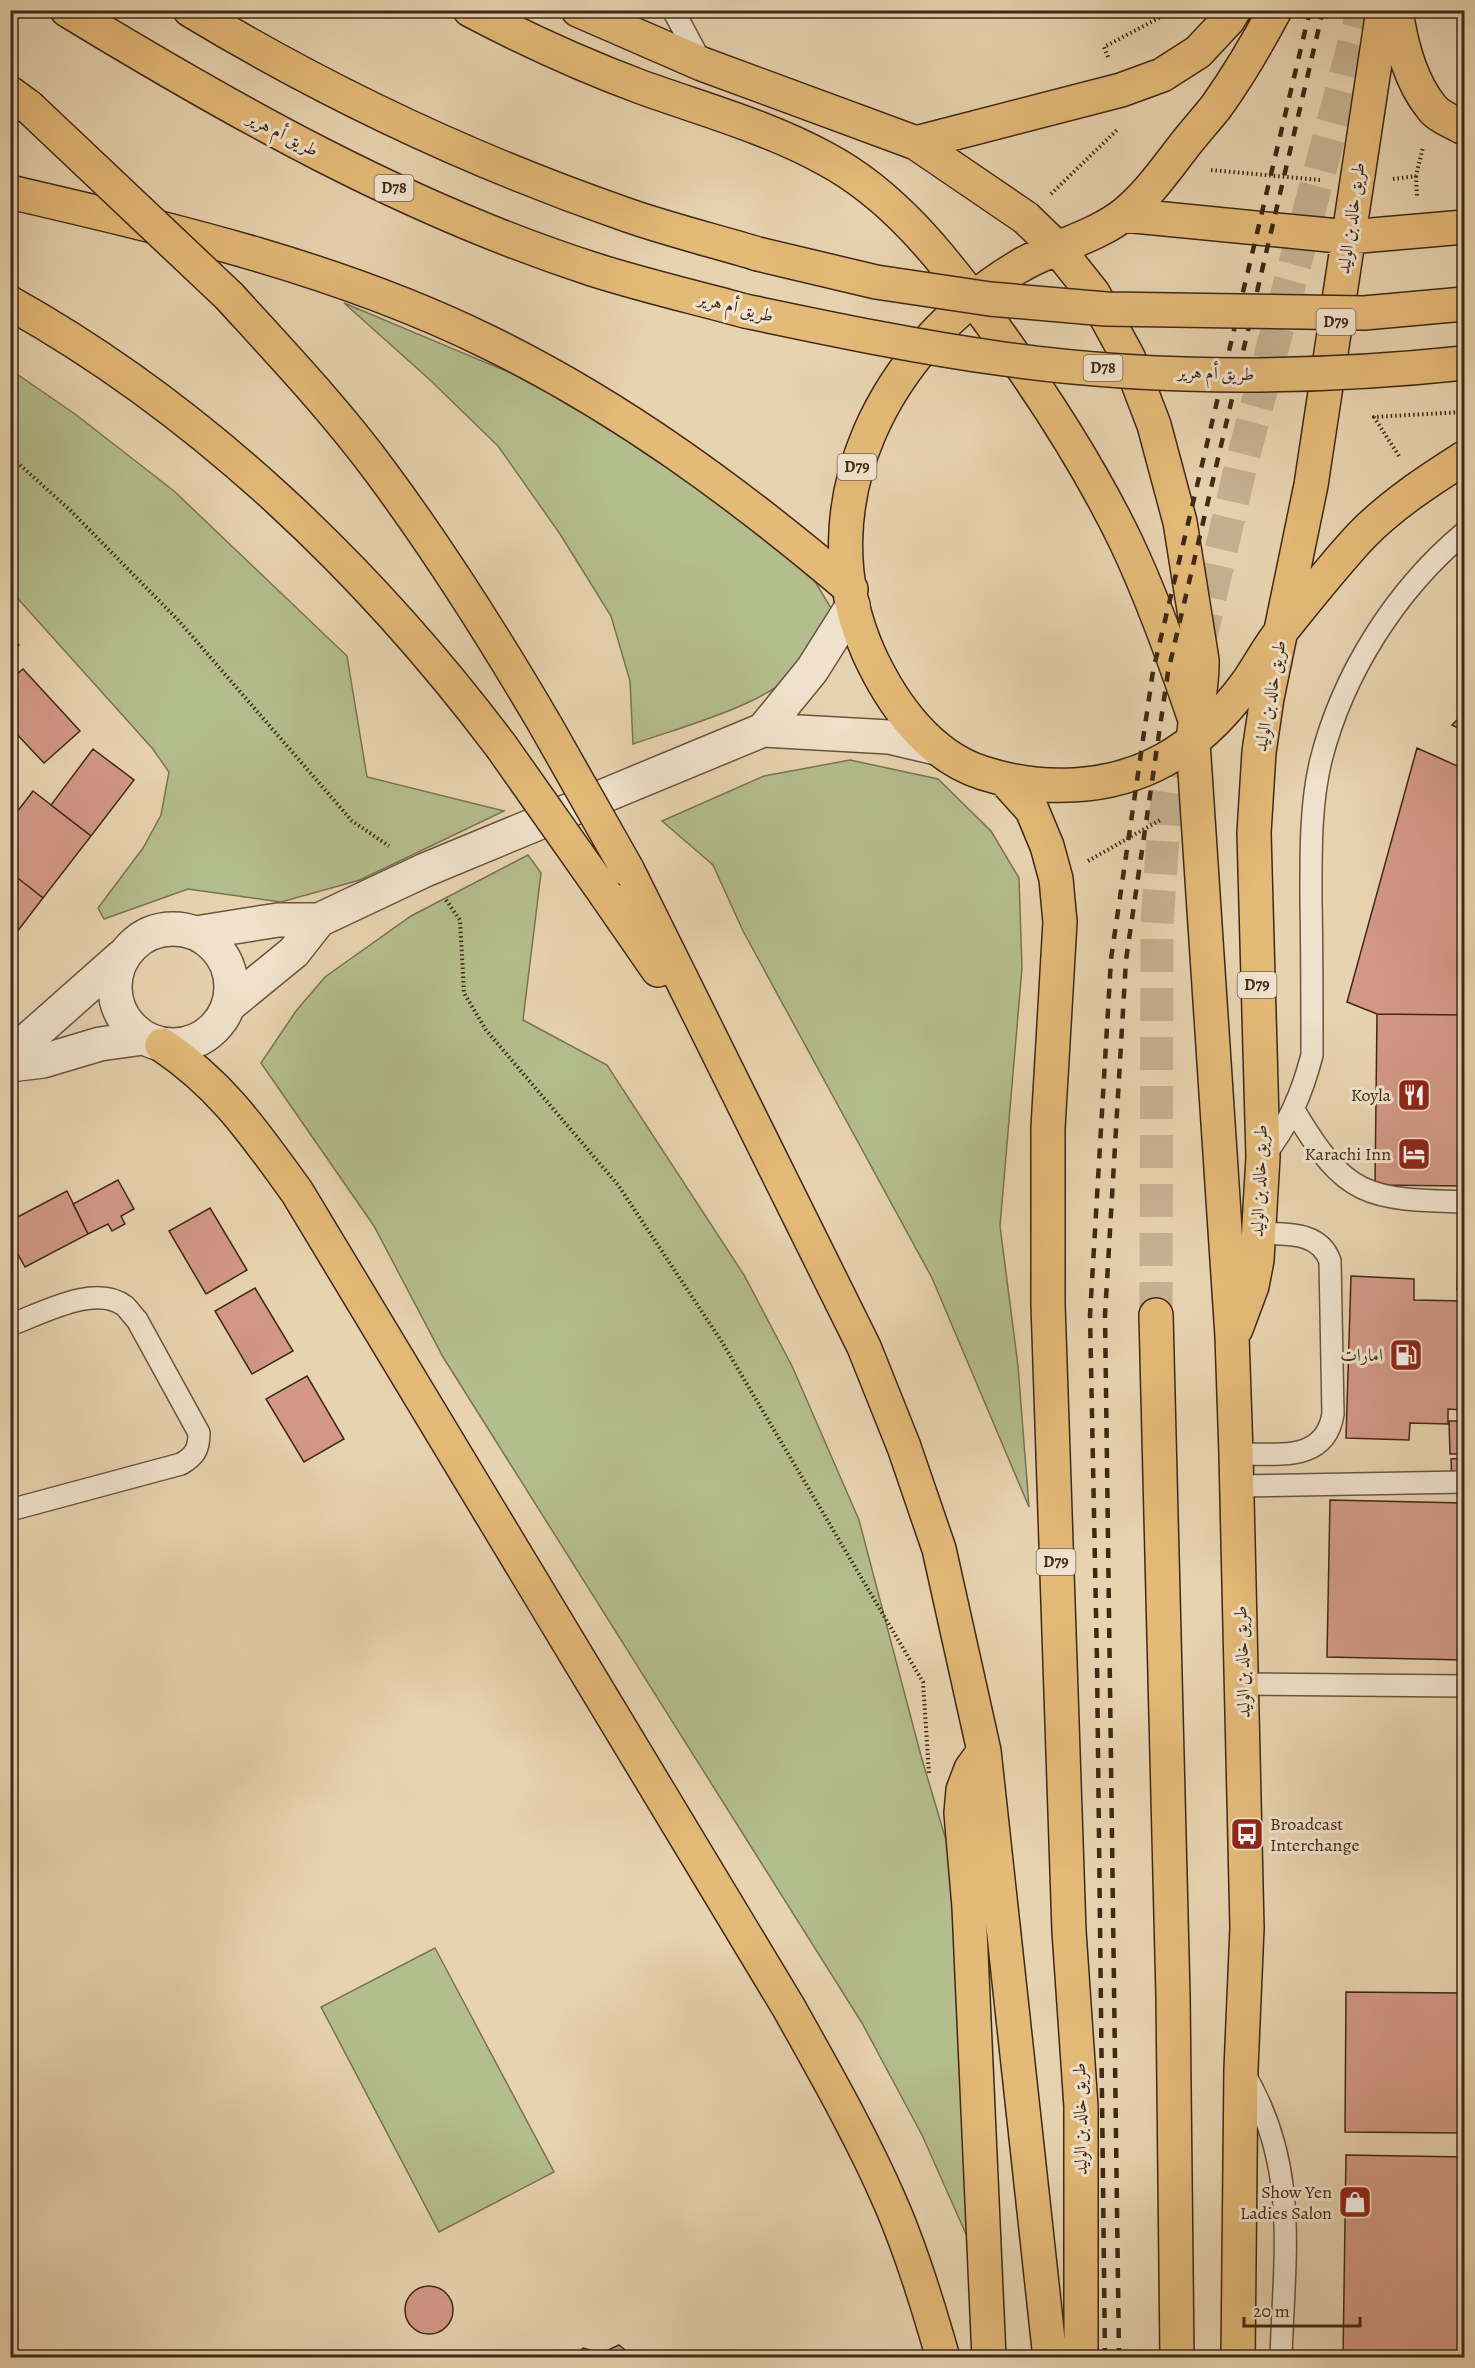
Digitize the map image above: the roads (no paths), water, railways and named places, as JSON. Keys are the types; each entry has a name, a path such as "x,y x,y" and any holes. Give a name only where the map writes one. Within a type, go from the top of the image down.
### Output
{"main road":[{"name":"طريق أم هرير","path":"67,10 230,107 350,168 466,221 592,269 746,310 897,343 1006,359 1138,371 1270,375 1402,369 1464,363"},
{"path":"190,10 257,51 367,109 496,167 629,216 758,254 876,282 990,299 1106,309 1364,313 1464,304"},
{"path":"470,10 527,40 637,85 786,140 826,159 863,182 896,210 946,264 973,298 1031,378 1082,459 1110,511 1164,629 1194,731 1232,1336"},
{"path":"578,10 702,64 916,143 1026,218 1058,249 1093,293 1103,311 1128,357 1154,425 1180,522 1202,660 1202,690 1194,731"},
{"path":"916,143 1121,90 1162,75 1198,52 1228,20 1234,10"},
{"name":"D79","path":"936,748 899,708 879,676 864,641 852,597 847,558 848,513 856,469 871,426 892,385 919,349 973,298 1021,265 1124,215 1158,181 1218,104 1249,57 1275,10"},
{"name":"طريق خالد بن الوليد","path":"1238,2358 1241,2069 1248,1928 1232,1336 1252,1286 1263,1157 1254,833 1259,752 1267,698 1311,485 1383,10"},
{"path":"1396,10 1404,53 1412,73 1433,110 1464,128"},
{"path":"20,100 229,296 317,393 380,471 455,578 546,726 627,869 713,1047 864,1347 904,1447 939,1549 984,1751 1050,2358"},
{"path":"10,192 251,251 373,293 488,341 598,400 702,470 788,535 852,597"},
{"path":"1124,215 1349,237 1464,227"},
{"path":"10,303 39,319 141,387 254,480 312,532 386,606 449,678 501,746 713,1047"},
{"path":"936,748 978,772 1005,780 1052,786 1089,784 1126,776 1161,762 1245,686 1281,632 1361,536 1418,486 1464,458"},
{"name":"طريق خالد بن الوليد","path":"1005,780 1032,810 1047,846 1056,879 1060,922 1048,1128 1048,1304 1069,1931 1081,2107 1081,2358"},
{"path":"152,1041 194,1067 220,1092 244,1118 297,1192 789,2008 844,2108 890,2203 923,2290 943,2358"},
{"path":"1156,1315 1173,1996 1178,2358"},
{"path":"984,1751 971,1769 963,1790 961,1813 969,1907 989,2358"}],"street":[{"path":"764,730 812,670 852,597"},
{"path":"228,1006 294,952 319,921 425,870 764,730 889,737 936,748"},
{"path":"196,933 278,920 319,921"},
{"path":"176,928 196,933 214,945 226,963 231,985 228,1006 221,1021 210,1033 195,1042 152,1041 100,1044 44,1061 12,1064 24,1043 122,957 135,941 154,930 176,928"},
{"path":"122,957 114,979 116,1001 126,1022 152,1041"}],"lane":[{"path":"673,10 702,64"},
{"path":"1263,1157 1281,1134 1294,1110 1305,1083 1312,1055 1311,848 1321,761 1334,719 1375,637 1405,592 1441,553 1464,533"},
{"path":"1294,1110 1331,1166 1352,1183 1377,1195 1403,1200 1464,1203"},
{"path":"1236,1454 1310,1450 1326,1437 1333,1414 1330,1261 1327,1252 1314,1239 1306,1236 1257,1233"},
{"path":"10,1325 91,1296 109,1298 125,1306 136,1320 200,1433 199,1446 192,1457 181,1464 10,1510"},
{"path":"1237,1486 1464,1482"},
{"path":"1242,1684 1464,1686"},
{"path":"1241,2069 1269,2121 1278,2151 1282,2176 1285,2206 1281,2358"}],"tunnel":[{"path":"1199,645 1241,465 1363,10"},
{"path":"1156,1315 1157,924 1164,821 1179,730"}],"railway":[{"path":"1105,2358 1097,1663 1090,1315 1111,959 1153,671 1310,10"},
{"path":"1119,2358 1105,1315 1126,960 1168,672 1323,10"}],"place":[{"name":"Koyla","path":"1414,1095"},
{"name":"Karachi Inn","path":"1414,1154"},
{"name":"امارات","path":"1406,1355"},
{"name":"Broadcast Interchange","path":"1247,1834"},
{"name":"Show Yen Ladies Salon","path":"1355,2202"}]}
